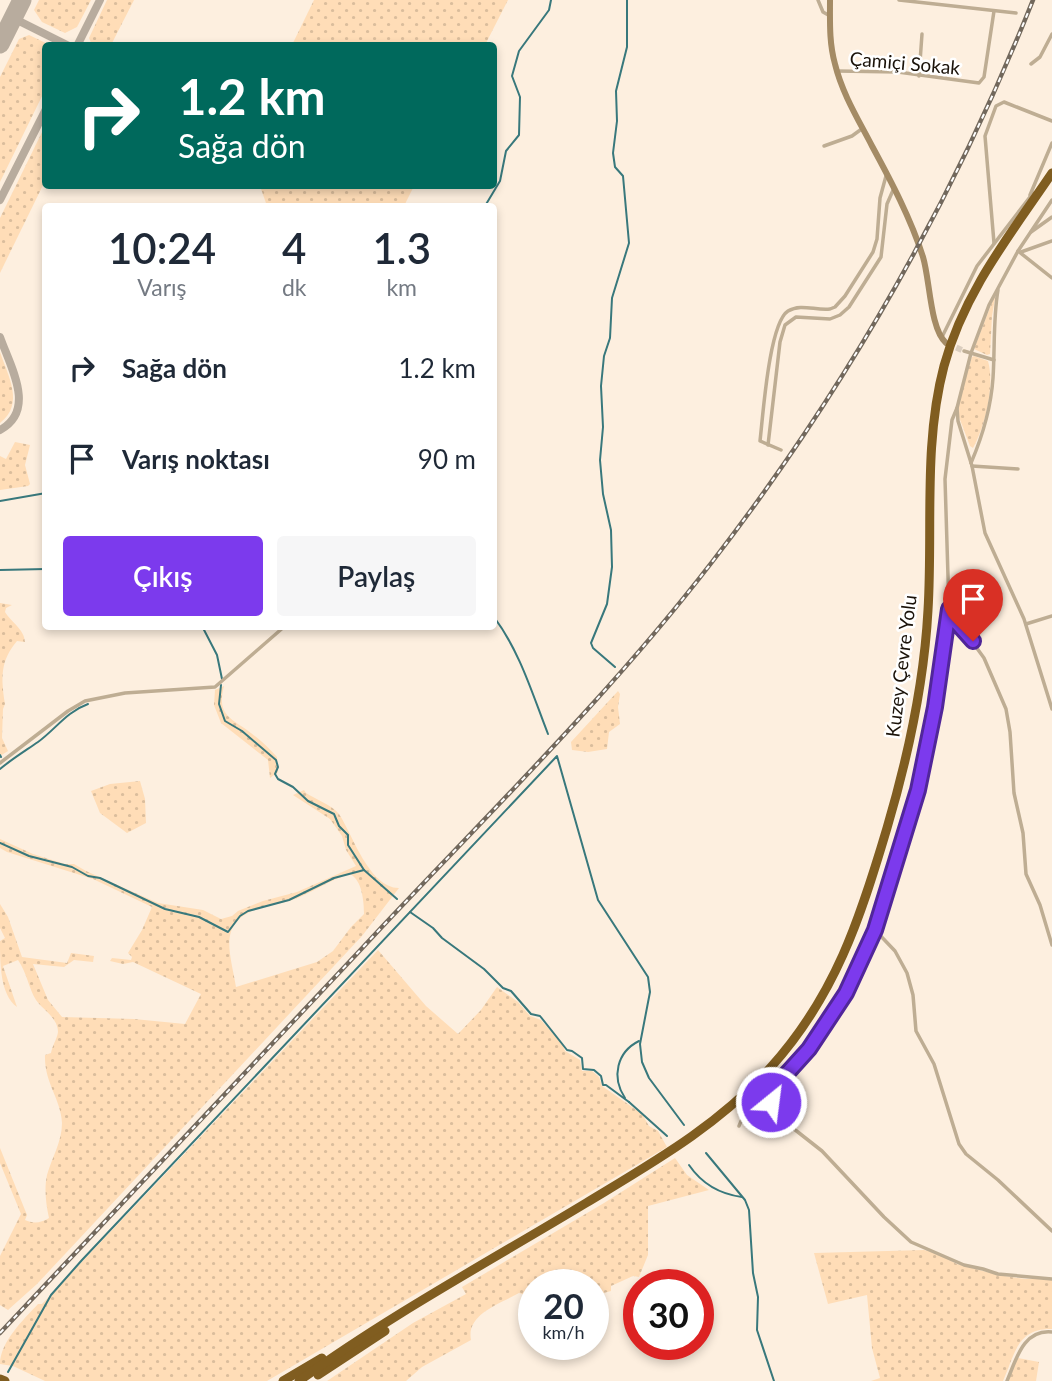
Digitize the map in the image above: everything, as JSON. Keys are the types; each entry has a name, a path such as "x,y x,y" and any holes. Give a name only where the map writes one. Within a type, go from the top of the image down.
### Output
{"highway":[{"name":"Kuzey Çevre Yolu","path":"704,1133 759,1080 792,1042 830,985 856,928 905,762 918,699 928,611 933,430 943,370 956,327 978,282 997,250 1052,173"},
{"name":"Kuzey Çevre Yolu","path":"704,1133 762,1083 796,1045 825,1003 861,930 910,763 923,701 933,612 939,421 948,372 960,333 982,284 1052,181"},
{"path":"284,1381 550,1228 704,1133"},
{"path":"308,1381 533,1237"},
{"path":"299,1381 421,1301"},
{"path":"318,1381 354,1351"},
{"path":"0,1379 5,1381"}],"street":[{"path":"818,0 822,10 830,16"},
{"path":"830,0 832,49 837,71 894,188 922,256 937,329 943,341"},
{"path":"899,0 1016,13"},
{"path":"970,9 971,0"},
{"name":"Çamiçi Sokak","path":"837,71 898,72 976,84 982,81 994,11"},
{"path":"919,76 922,34"},
{"path":"1031,64 1040,57 1052,34"},
{"path":"994,243 985,136 996,106 1004,102 1052,121"},
{"path":"824,146 852,136 863,128"},
{"path":"1029,198 1032,185 1052,143"},
{"path":"943,341 977,266 1052,166"},
{"path":"780,450 760,441 768,365 778,324 791,309 828,310 835,307 845,296 863,270 874,247 880,198 887,173"},
{"path":"768,444 780,342 785,326 796,317 830,319 847,310 881,257 887,204 894,188"},
{"path":"773,1111 770,1098 772,1090 809,1049 844,996 875,930 918,790 935,707 949,609 945,479 952,420 971,353 1000,281 1052,200"},
{"path":"1031,232 1052,217"},
{"path":"1019,252 1052,241"},
{"path":"1019,252 1052,278"},
{"path":"972,464 988,418 994,360 994,320 1000,281"},
{"path":"964,351 994,360"},
{"path":"957,408 988,541 1026,624 1052,709"},
{"path":"972,464 1018,469"},
{"path":"949,609 984,658 1006,709 1014,793 1022,826 1026,874 1040,905 1052,945"},
{"path":"1026,624 1050,616 1052,610"},
{"path":"0,762 68,710 85,701 125,693 215,687 280,630"},
{"path":"1044,680 1052,679"},
{"path":"875,930 895,951 907,973 912,991 916,1031 937,1070 959,1144 966,1154 1052,1231"},
{"path":"739,1126 743,1118 758,1107 765,1106 822,1150 911,1242 940,1252 961,1264 998,1275 1052,1279"},
{"path":"1006,1381 1026,1342 1038,1332 1052,1332"}],"shaded area":[{"path":"39,0 91,0 77,27 65,33 42,22 34,10"},
{"path":"107,0 134,0 113,42 91,42 89,38"},
{"path":"314,0 508,0 487,42 293,42"},
{"path":"29,35 44,42 42,96 0,182 0,77 19,39"},
{"path":"42,132 42,187 0,273 0,218"},
{"path":"261,189 412,189 406,203 266,203"},
{"path":"996,292 990,354 987,355 974,349"},
{"path":"0,352 10,380 13,399 8,415 0,423"},
{"path":"974,356 988,361 990,382 985,417 973,448 959,417 959,398"},
{"path":"15,442 30,445 25,465 30,484 0,490 0,456 6,459"},
{"path":"0,603 12,605 6,608 5,612 20,630 25,642 17,641 5,663 2,738 8,751 0,756"},
{"path":"224,686 222,702 226,713 277,757 278,772 270,778 268,760 221,723 214,705 215,690"},
{"path":"618,691 620,724 609,732 607,749 588,752 572,750 571,742"},
{"path":"140,781 145,799 146,823 127,833 100,813 91,791 110,784"},
{"path":"304,790 336,811 370,870 388,886 399,888 362,936 37,1284 8,1310 0,1305 0,1256 21,1214 0,1163 0,1148 27,1215 25,1220 43,1221 49,1218 46,1180 59,1143 62,1123 45,1065 45,1055 51,1053 57,1027 53,1018 36,1000 18,960 3,966 17,1007 7,995 1,968 0,941 5,938 0,928 0,904 8,917 22,957 67,963 71,953 94,956 93,962 74,960 64,967 33,964 48,1000 62,1017 185,1024 201,994 133,962 123,964 110,961 112,958 131,960 132,957 128,953 152,907 93,879 7,852 0,848 0,839 33,854 65,864 74,864 158,903 203,910 221,919 263,901 297,892 356,866 346,850 342,836 330,819 293,795","holes":["350,874 362,891 364,914 333,951 317,962 236,987 230,938 238,920 263,907 295,899 343,876"]},
{"path":"378,950 426,1006 458,1034 481,1010 497,987 518,1002 530,1016 541,1020 565,1051 580,1060 582,1071 592,1071 599,1077 602,1086 642,1114 649,1126 658,1131 667,1147 267,1381 45,1381 13,1366 0,1364 8,1339 26,1317 38,1304 42,1304"},
{"path":"675,1158 687,1175 709,1190 648,1206 648,1255 642,1269 623,1269 623,1281 611,1286 611,1291 609,1269 518,1269 518,1294 479,1317 471,1331 471,1340 422,1367 406,1381 327,1381 413,1323 466,1294 462,1287"},
{"path":"924,1250 957,1264 998,1275 1052,1279 1052,1329 1040,1330 1024,1338 1003,1381 871,1381 880,1378 872,1348 867,1295 828,1304 814,1253"},
{"path":"1018,1358 1039,1362 1036,1381 1007,1381"}],"waterway":[{"path":"497,186 506,151 519,135 520,97 512,76 519,51 549,10 551,0"},
{"path":"615,667 593,648 591,643 607,604 612,567 611,530 603,494 600,460 603,427 601,386 604,356 610,338 612,298 629,243 623,176 615,167 613,153 617,121 616,91 627,47 627,0"},
{"path":"487,203 495,189"},
{"path":"0,501 42,494"},
{"path":"0,570 42,569"},
{"path":"497,621 518,659 548,734"},
{"path":"204,630 217,655 222,679"},
{"path":"221,685 219,704 225,721 242,731 276,760 278,767 275,774 278,779 293,787 308,801 334,814 339,826 348,835 348,845 364,870 397,899"},
{"path":"0,769 38,742 73,711 88,704"},
{"path":"8,1372 51,1295 82,1260 557,756 598,900 648,977 650,992 640,1044 642,1062 649,1078 684,1125"},
{"path":"0,843 29,856 72,867 165,909 199,917 228,932 240,916 248,911 289,900 334,878 364,870"},
{"path":"410,912 484,969 503,988 511,991 531,1014 540,1016 567,1050 582,1058 583,1069 594,1070 601,1076 603,1085 629,1102"},
{"path":"625,1098 617,1074 621,1058 639,1041"},
{"path":"629,1102 667,1136"},
{"path":"706,1153 745,1200 749,1210 753,1273 758,1297 757,1330 774,1381"},
{"path":"689,1165 712,1187 742,1197"}],"taxiway":[{"path":"79,42 100,0"},
{"path":"13,18 61,42"},
{"path":"0,200 42,117"},
{"path":"0,337 18,387 19,399 17,411 11,421 0,430"}],"runway":[{"path":"0,44 22,0"}],"tunnel":[{"path":"948,344 964,351"}],"railway":[{"path":"0,1333 593,704 712,562 807,430 892,292 968,148 1033,0"}],"route":[{"path":"771,1102 772,1090 809,1049 846,993 875,930 918,790 935,707 949,609 956,622 973,641"}]}
